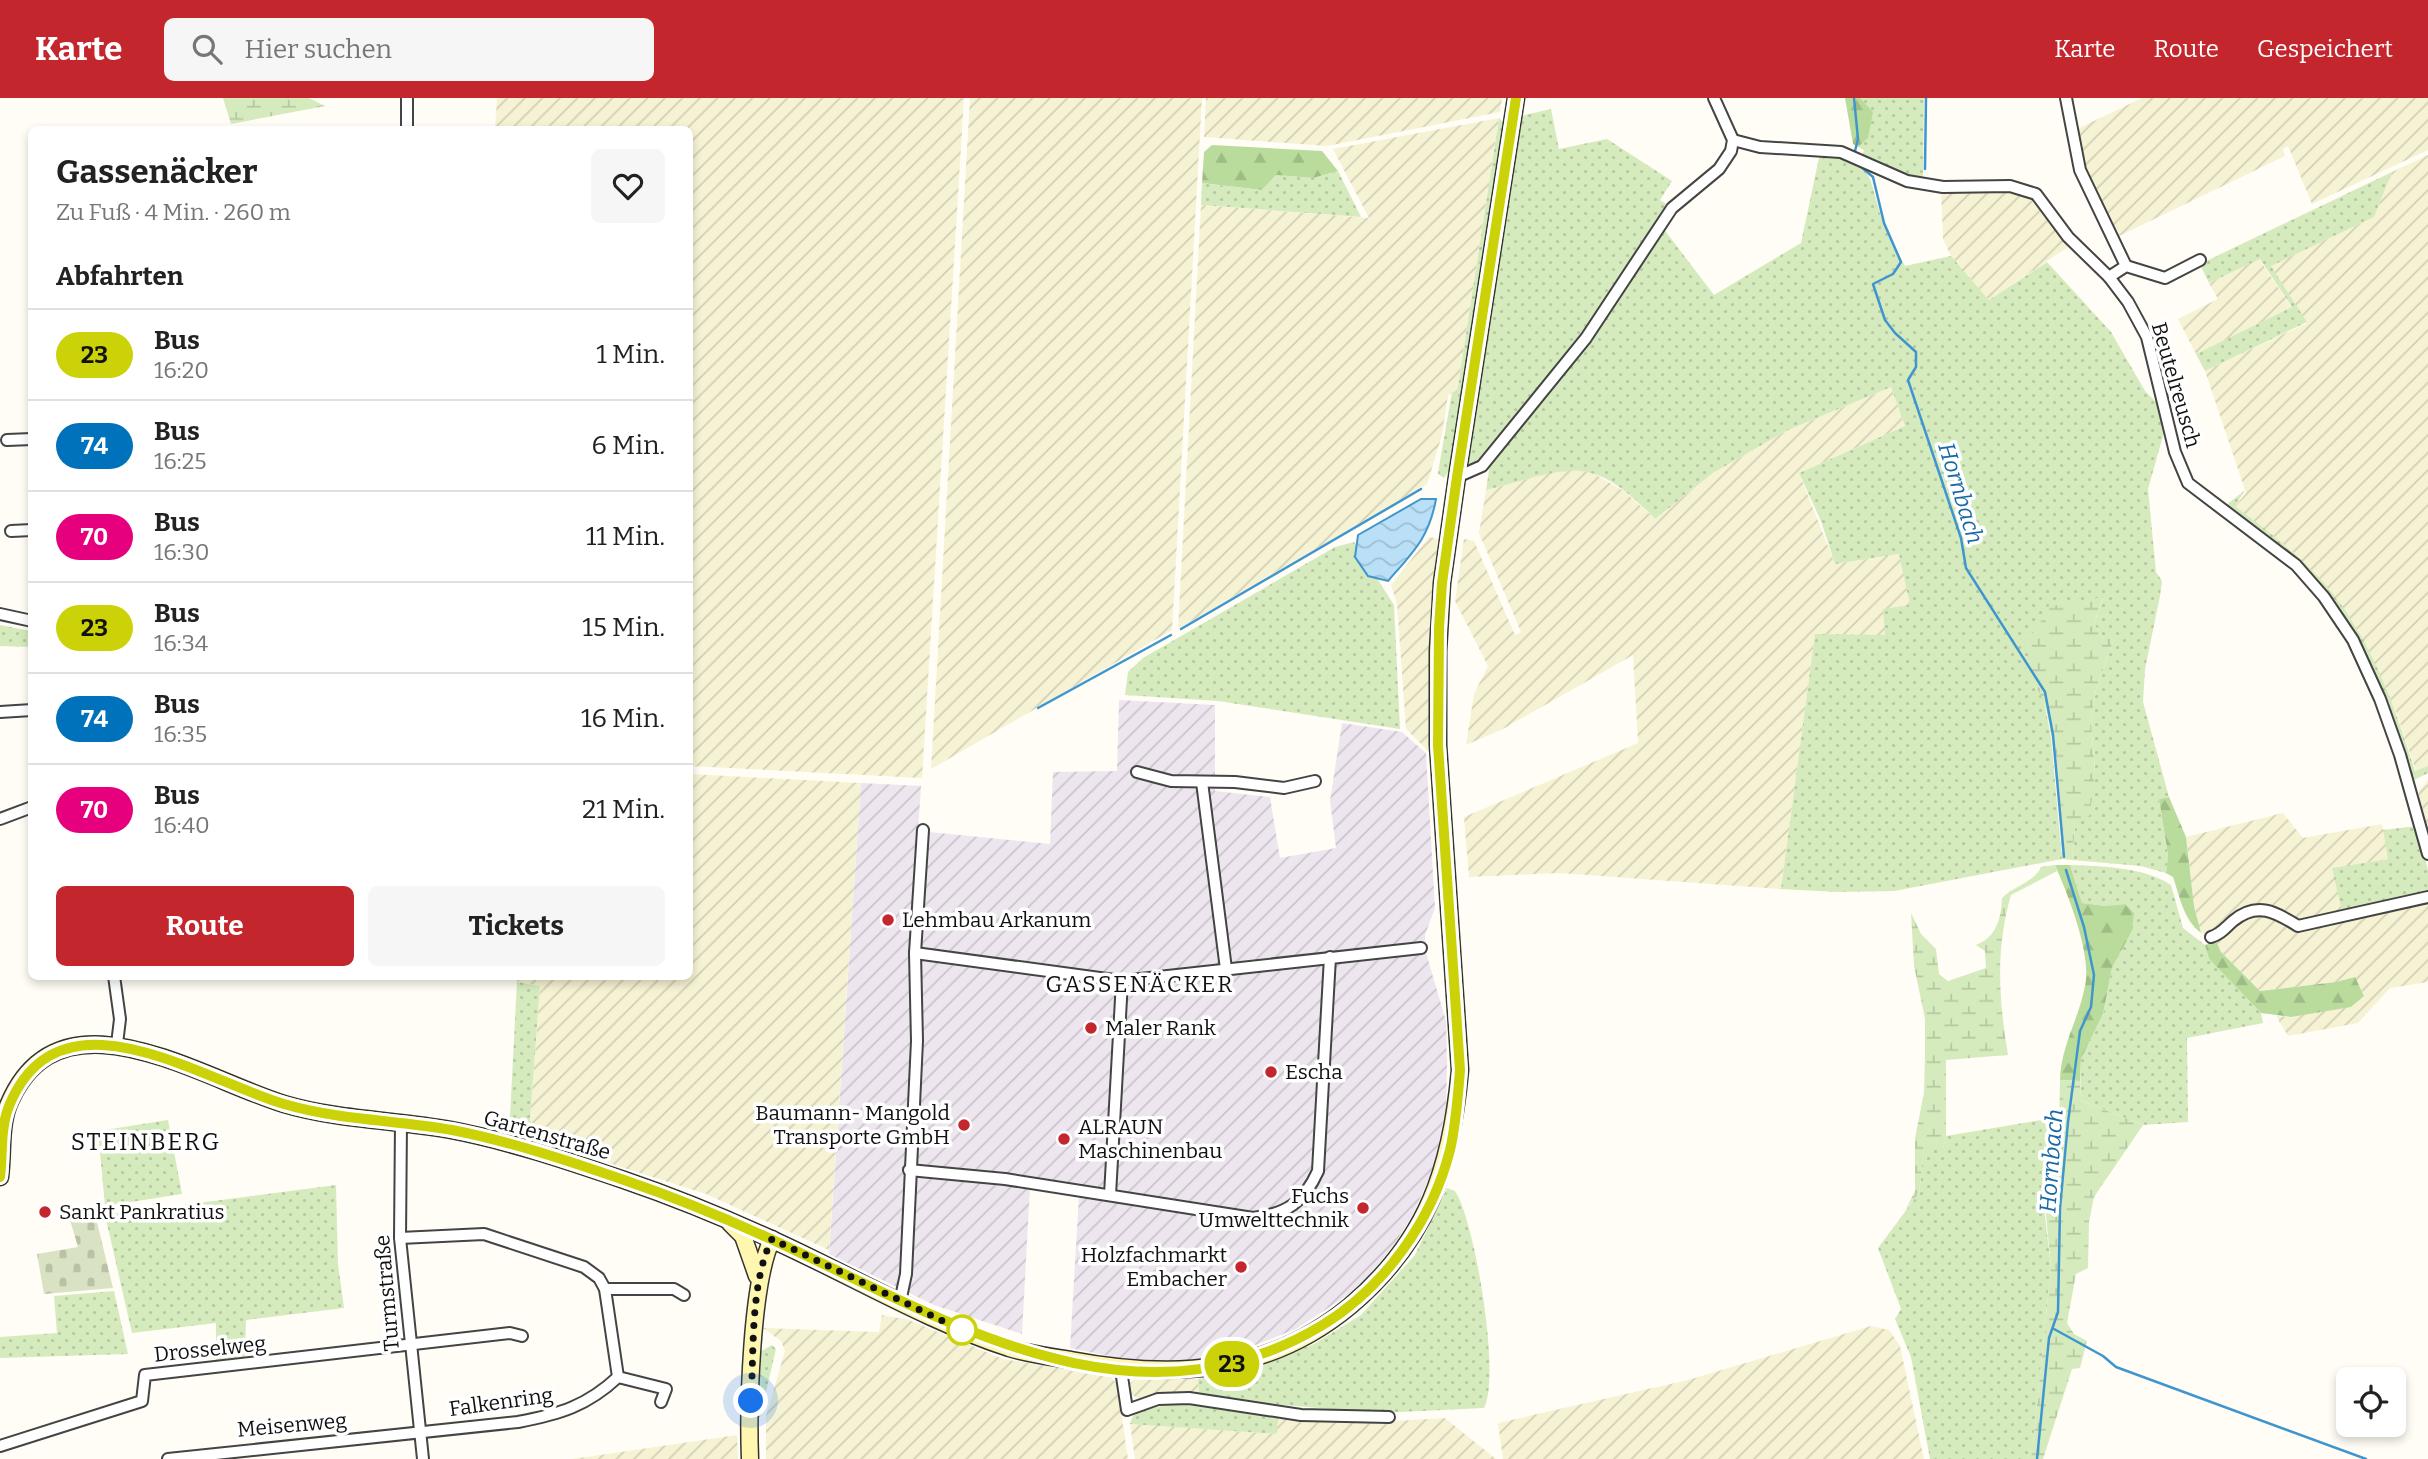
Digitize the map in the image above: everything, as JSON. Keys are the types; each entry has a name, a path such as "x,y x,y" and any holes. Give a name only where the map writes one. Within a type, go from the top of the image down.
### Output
{"main road":[{"name":"Gartenstraße","path":"117,1044 282,1103 326,1114 456,1131 621,1178 772,1239 947,1324 1015,1350 1121,1370 1182,1371 1258,1357 1295,1342 1336,1317 1379,1279 1400,1255 1442,1177 1456,1119 1460,1070 1437,696 1442,583 1516,98"},
{"path":"0,1177 4,1106 30,1072 58,1050 93,1042 117,1044"},
{"path":"729,1221 743,1236 754,1272 760,1280"},
{"path":"750,1459 760,1280 763,1257 772,1239"}],"street":[{"path":"407,98 407,126"},
{"path":"1457,477 1482,466 1560,372 1627,281 1672,208 1718,169 1731,151 1733,139 1714,98"},
{"path":"2066,98 2080,170 2126,266 2165,278 2200,260"},
{"name":"Beutelreusch","path":"1733,139 1760,147 1841,152 1907,181 1943,187 2010,186 2036,194 2068,237 2109,276 2128,302 2147,337 2175,452 2188,483 2296,565 2324,597 2353,640 2380,699 2428,854"},
{"path":"2109,276 2126,266"},
{"path":"7,440 28,439"},
{"path":"11,531 28,530"},
{"path":"0,614 28,620"},
{"path":"0,712 28,710"},
{"path":"1137,772 1171,781 1284,788 1315,781"},
{"path":"1202,782 1226,969"},
{"path":"0,819 28,808"},
{"path":"900,1302 906,1274 917,1041 915,953 923,830"},
{"path":"2210,937 2220,934 2235,919 2256,910 2274,910 2298,926 2428,897"},
{"path":"915,953 1122,981 1420,948"},
{"path":"909,1170 1005,1179 1253,1218 1276,1215 1293,1207 1310,1190 1318,1171 1330,957"},
{"path":"115,980 120,1019 117,1044"},
{"path":"1110,1195 1122,981"},
{"name":"Turmstraße","path":"401,1122 400,1238 423,1459"},
{"path":"400,1238 484,1234 584,1267 599,1278 605,1289 618,1377 666,1389 661,1402"},
{"path":"605,1289 674,1289 684,1295"},
{"path":"411,1345 510,1333 522,1336"},
{"name":"Drosselweg","path":"0,1446 142,1402 145,1375 411,1345"},
{"path":"1121,1370 1126,1410 1158,1399 1189,1398 1301,1415 1389,1417"},
{"name":"Falkenring","path":"421,1432 518,1422 562,1413 600,1394 618,1377"},
{"name":"Meisenweg","path":"168,1459 421,1432"}],"shaded area":[{"path":"497,98 964,98 922,778 693,766 693,126 495,126"},
{"path":"970,98 1202,98 1172,630 931,769"},
{"path":"1206,98 1502,98 1500,112 1327,146 1204,137"},
{"path":"2142,98 2428,98 2428,150 2312,204 2288,146 2283,149 2285,156 2117,237 2082,165 2075,130"},
{"path":"1499,118 1457,393 1448,395 1442,435 1427,484 1178,629 1201,205 1369,218 1333,149"},
{"path":"2428,155 2428,766 2416,771 2397,714 2347,613 2291,550 2235,506 2246,493 2205,371 2307,323 2270,266 2374,217 2392,172"},
{"path":"2010,189 2032,199 2071,245 1989,300 1951,256 1943,239 1941,191"},
{"path":"2259,259 2292,308 2196,354 2178,319 2218,299 2209,283"},
{"path":"1891,387 1905,426 1799,473 1835,564 1900,554 1910,605 1885,635 1815,635 1781,889 1560,873 1469,877 1464,817 1638,743 1633,655 1501,730 1466,745 1474,694 1488,666 1455,601 1464,539 1474,541 1515,635 1521,632 1479,533 1486,490 1566,469 1589,471 1624,491 1655,519 1713,473 1786,431"},
{"path":"1429,537 1438,539 1431,604 1429,752 1406,729 1397,604 1391,585"},
{"path":"1119,700 1215,705 1215,791 1270,797 1280,858 1336,848 1330,801 1342,723 1402,732 1426,753 1435,908 1425,935 1426,953 1446,1021 1447,1062 1446,1106 1434,1168 1411,1218 1394,1245 1367,1278 1345,1297 1296,1329 1233,1354 1203,1360 1133,1361 1070,1348 1079,1195 1030,1187 1022,1334 934,1305 829,1254 861,783 921,786 918,831 1050,844 1053,772 1117,771"},
{"path":"693,774 861,783 829,1250 706,1194 546,1143 530,1120 540,986 517,982 693,980"},
{"path":"2428,780 2428,837 2418,806 2419,791"},
{"path":"2283,813 2303,838 2382,824 2389,859 2332,868 2422,895 2428,889 2428,982 2390,988 2358,1023 2288,1036 2276,1016 2291,1017 2364,995 2354,977 2337,982 2260,991 2221,952 2216,941 2201,933 2194,906 2186,837"},
{"path":"882,1315 909,1320 1003,1359 1110,1376 1117,1384 1128,1459 766,1459 766,1416 785,1351 781,1341 763,1328 879,1332"},
{"path":"1871,1326 1889,1330 1900,1346 1924,1459 1503,1459 1498,1423 1688,1380"},
{"path":"1138,1378 1198,1379 1199,1394 1162,1392 1142,1400 1130,1394 1128,1384"},
{"path":"1279,1416 1362,1423 1445,1418 1496,1459 1135,1459 1130,1424 1275,1434"},
{"path":"737,1435 738,1459 571,1459 587,1457"}],"green space":[{"path":"223,98 309,98 325,106 231,124"},
{"path":"1845,98 1860,98 1873,112 1868,138 1858,147 1853,144"},
{"path":"1860,98 1924,98 1923,179 1906,177 1862,155 1864,150 1858,147 1868,137"},
{"path":"1551,109 1559,149 1607,139 1672,181 1660,200 1669,206 1591,324 1479,462 1470,465 1466,461 1521,116"},
{"path":"1499,118 1507,126 1453,465 1444,478 1438,474 1439,467 1452,392 1457,393"},
{"path":"1212,145 1322,151 1338,171 1313,178 1276,175 1262,190 1202,183 1204,152"},
{"path":"1820,153 1852,161 1867,173 1885,228 1905,266 1951,256 1989,300 2047,262 2111,332 2145,391 2161,407 2163,436 2148,489 2156,572 2162,581 2145,669 2143,702 2169,797 2159,799 2168,855 2166,873 2141,866 2072,860 2075,826 2095,771 2091,722 2096,690 2114,639 2104,639 2094,624 2103,598 2047,628 2017,639 2031,650 2031,681 2043,697 2051,737 2062,859 1894,891 1781,889 1815,634 1885,635 1883,609 1910,605 1899,554 1835,564 1821,521 1799,473 1905,426 1891,387 1786,431 1713,473 1655,519 1612,482 1594,474 1558,472 1486,490 1490,463 1663,228 1714,295 1801,243"},
{"path":"1338,171 1361,217 1201,205 1202,183 1262,190 1276,175 1313,178"},
{"path":"2392,172 2374,217 2271,266 2307,322 2205,371 2196,354 2292,307 2260,259 2209,283 2200,264"},
{"path":"2245,490 2235,506 2310,568 2347,613 2369,650 2387,689 2415,771 2428,766 2428,773 2412,781 2381,693 2295,560 2248,520 2225,506"},
{"path":"1354,542 1394,605 1400,729 1218,701 1125,695 1128,672 1143,658 1335,547"},
{"path":"2103,597 2094,624 2104,639 2114,639 2096,690 2091,722 2095,771 2090,815 2075,826 2072,860 2062,859 2056,775 2046,709 2034,684 2023,676 2031,650 2015,639 2029,636 2037,629 2045,607"},
{"path":"0,625 28,630 28,647 0,646"},
{"path":"2169,797 2186,837 2194,906 2201,933 2186,914 2173,877 2166,873 2168,855 2159,799"},
{"path":"2417,826 2428,870 2428,889 2422,895 2342,912 2332,868 2388,859 2383,830"},
{"path":"2055,865 2070,865 2082,903 2106,906 2125,904 2134,913 2132,931 2112,968 2103,1014 2081,1059 2080,1081 2060,1080 2063,1055 2082,998 2086,973 2078,925"},
{"path":"2055,865 2057,871 2011,895 2006,915 2000,975 2008,1055 1946,1060 1946,1136 1943,1149 1924,1149 1919,1193 1905,1211 1915,1191 1915,1138 1924,1093 1925,1055 1925,1019 1914,966 1911,913 1921,934 1936,949 1939,974 1948,981 1986,968 1985,951 1976,945 1993,932 2002,898 2029,880 2041,867"},
{"path":"2070,865 2135,871 2171,885 2183,928 2205,945 2209,959 2261,1013 2263,1023 2187,1038 2188,1122 2143,1125 2080,1100 2081,1059 2103,1014 2112,968 2132,931 2125,904 2106,906 2082,903"},
{"path":"2216,941 2221,952 2260,991 2336,982 2355,977 2364,996 2351,1007 2291,1017 2261,1013 2209,959 2205,945"},
{"path":"517,982 540,986 530,1120 545,1146 509,1135"},
{"path":"2060,1080 2080,1081 2080,1100 2143,1125 2094,1197 2089,1222 2088,1268 2076,1274 2067,1323 2074,1334 2087,1341 2080,1368 2072,1369 2043,1459 2027,1459 2033,1444 2051,1267 2044,1195 2059,1133"},
{"path":"2059,1117 2059,1133 2050,1165 2044,1208 2051,1267 2033,1444 2027,1459 1930,1459 1911,1357 1895,1319 1901,1309 1878,1248 1919,1193 1924,1148 1943,1149 1946,1136"},
{"path":"168,1120 182,1194 105,1206 98,1131"},
{"path":"336,1185 338,1264 344,1308 246,1320 245,1357 216,1360 216,1323 132,1333 105,1215"},
{"path":"1447,1188 1455,1191 1463,1208 1483,1299 1489,1365 1484,1408 1379,1413 1271,1404 1199,1394 1198,1379 1257,1367 1314,1344 1361,1315 1415,1255"},
{"path":"95,1214 113,1288 44,1294 37,1254 78,1247 70,1220"},
{"path":"114,1291 128,1354 0,1358 0,1337 57,1333 54,1296"},
{"path":"772,1345 776,1349 760,1417 757,1419 758,1353"},
{"path":"1173,1403 1279,1416 1276,1434 1130,1424 1134,1413"}],"water":[{"path":"1421,499 1436,499 1429,524 1419,544 1388,581 1368,576 1355,557 1358,535"}],"waterway":[{"path":"1854,98 1858,139 1855,151"},
{"path":"1925,169 1926,98"},
{"name":"Hornbach","path":"1859,165 1873,177 1884,223 1901,262 1893,274 1873,284 1885,320 1916,352 1916,367 1908,380 1961,538 1966,568 2045,692 2053,735 2064,857"},
{"path":"1181,629 1421,489"},
{"path":"1038,708 1171,635"},
{"name":"Hornbach","path":"2037,1459 2049,1338 2058,1312 2060,1208 2068,1122 2080,1031 2091,1007 2094,975 2084,927 2066,870"},
{"path":"2054,1329 2103,1356 2116,1367 2366,1459"}],"bus line":[{"name":"23","path":"0,1177 7,1109 30,1072 43,1059 75,1044 117,1044 282,1103 326,1114 456,1131 621,1178 772,1239 947,1324 1015,1350 1121,1370 1182,1371 1220,1367 1258,1357 1295,1342 1336,1317 1379,1279 1400,1255 1415,1231 1442,1177 1456,1119 1460,1070 1438,745 1438,651 1442,583 1516,98"}],"place":[{"name":"Lehmbau Arkanum","path":"888,920"},
{"name":"Maler Rank","path":"1091,1028"},
{"name":"Escha","path":"1271,1072"},
{"name":"Baumann- Mangold Transporte GmbH","path":"964,1125"},
{"name":"ALRAUN Maschinenbau","path":"1064,1139"},
{"name":"Fuchs Umwelttechnik","path":"1363,1208"},
{"name":"Sankt Pankratius","path":"45,1212"},
{"name":"Holzfachmarkt Embacher","path":"1241,1267"}],"district":[{"name":"GASSENÄCKER","path":"1140,984"},
{"name":"STEINBERG","path":"146,1142"}],"route":[{"path":"751,1401 760,1280 763,1257 772,1239 964,1331 962,1330"}]}
